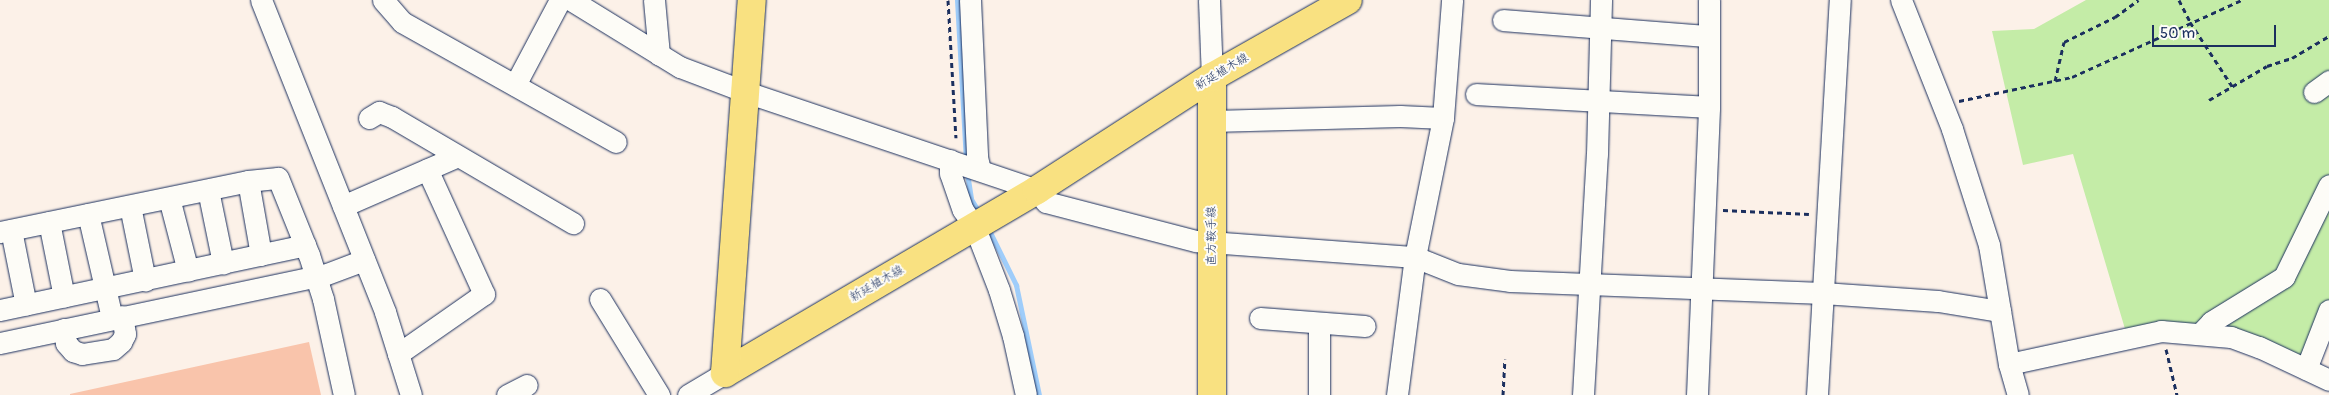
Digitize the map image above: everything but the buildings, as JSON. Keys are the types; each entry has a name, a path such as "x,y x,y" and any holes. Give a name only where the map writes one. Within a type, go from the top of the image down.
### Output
{"main road":[{"path":"725,384 752,0"},
{"name":"新延植木線","path":"725,384 1037,190 1212,77 1348,0"},
{"name":"直方鞍手線","path":"1212,77 1212,395"}],"street":[{"path":"261,0 364,260 411,395"},
{"path":"383,0 402,22 616,142"},
{"path":"515,85 560,0"},
{"path":"572,0 680,67 746,92 1037,190 1046,202 1196,241 1415,257 1458,274 1510,281 1702,290 1823,293 1938,301 2000,311"},
{"path":"654,0 659,55"},
{"path":"970,0 977,156 980,170"},
{"path":"1209,0 1212,77"},
{"path":"1397,395 1415,257 1443,118 1452,0"},
{"path":"1583,395 1598,102 1601,0"},
{"path":"1697,395 1709,107 1709,0"},
{"path":"1817,395 1840,0"},
{"path":"1901,0 1944,106 1989,245 2009,364 2018,395"},
{"path":"1503,20 1708,36"},
{"path":"1476,94 1709,107"},
{"path":"369,118 379,112 392,116 573,223"},
{"path":"1212,121 1400,116 1443,118"},
{"path":"342,206 458,156"},
{"path":"950,160 950,173 960,200 975,228 999,290 1013,336 1026,395"},
{"path":"398,354 484,294 427,169"},
{"path":"26,305 5,231 248,181 278,178 305,246 323,299 344,395"},
{"path":"248,181 261,255"},
{"path":"2200,334 2211,322 2284,277 2329,185"},
{"path":"208,190 223,263"},
{"path":"169,198 188,271"},
{"path":"130,206 145,280"},
{"path":"64,329 66,343 72,352 82,354 113,349 122,342 125,334 105,289 88,214"},
{"path":"49,222 64,297"},
{"path":"0,310 305,246"},
{"path":"0,342 315,277 364,260"},
{"path":"600,299 658,395"},
{"path":"2306,370 2329,310"},
{"path":"1260,318 1365,326"},
{"path":"1319,323 1319,395"},
{"path":"2009,364 2162,331 2231,338 2245,342 2329,380"},
{"path":"688,395 725,384"},
{"path":"507,395 527,385"}],"path":[{"path":"948,0 956,149 950,160"},
{"path":"2055,80 2064,42 2114,17 2138,0"},
{"path":"2180,0 2190,22 2232,86"},
{"path":"1944,106 2072,77 2242,0"},
{"path":"2209,100 2267,66 2292,58 2329,36"},
{"path":"1705,208 1827,215"},
{"path":"2162,331 2177,395"},
{"path":"1503,395 1505,360"}],"green space":[{"path":"2086,0 2329,0 2329,310 2306,369 2259,347 2128,339 2073,154 2023,165 1992,31 2034,29"}],"waterway":[{"path":"957,0 966,159"},
{"path":"967,173 971,199 980,214"},
{"path":"988,228 1016,285 1039,395"}]}
